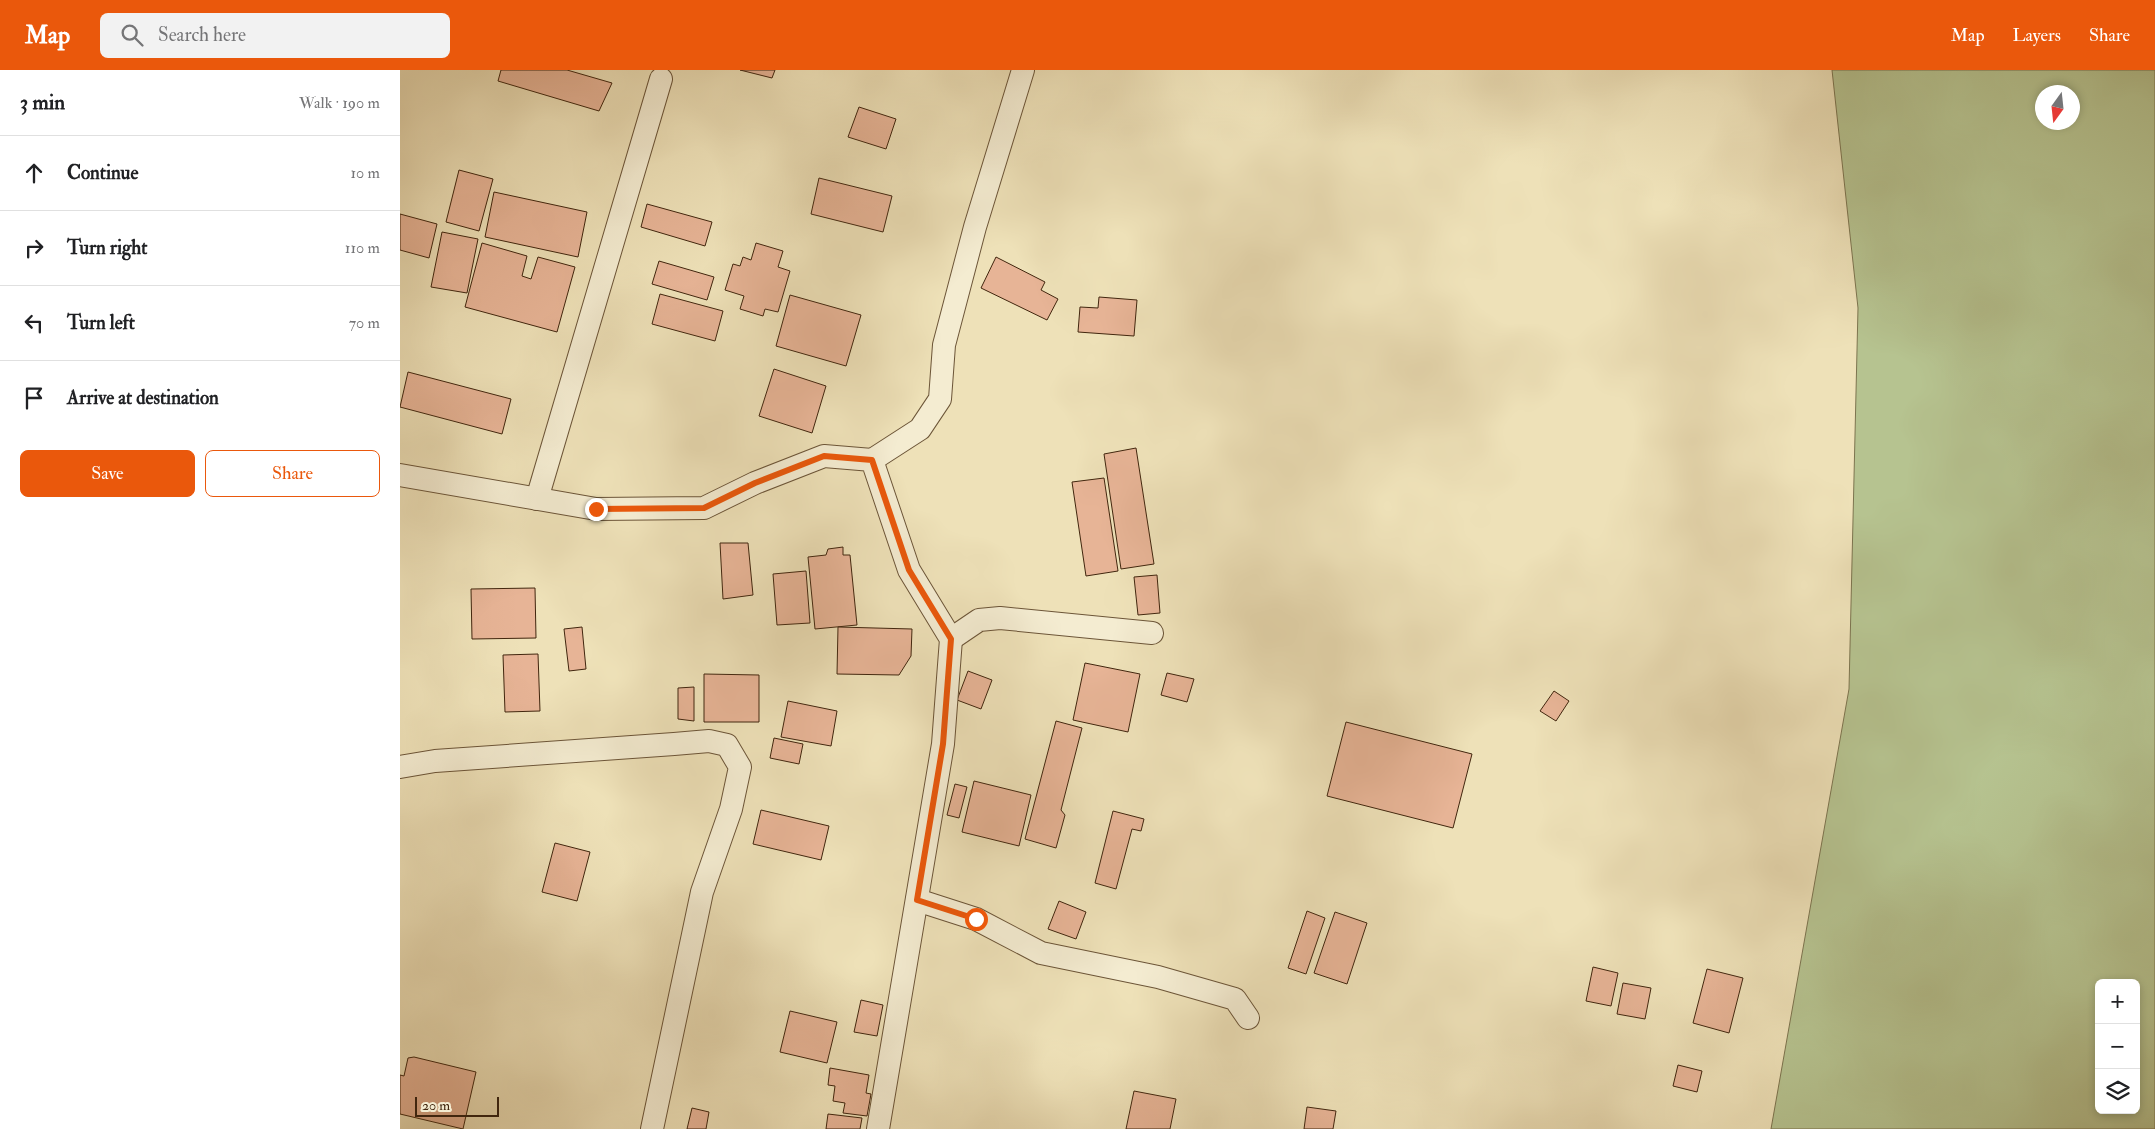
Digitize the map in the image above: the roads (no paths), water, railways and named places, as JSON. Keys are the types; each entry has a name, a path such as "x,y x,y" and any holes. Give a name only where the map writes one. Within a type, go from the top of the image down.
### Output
{"street":[{"path":"400,476 596,509 704,508 755,483 824,456 872,460 920,429 940,400 944,345 975,228 1023,70"},
{"path":"536,499 661,79"},
{"path":"872,460 909,570 951,639 943,744 878,1129"},
{"path":"951,639 979,620 1000,618 1152,633"},
{"path":"400,767 435,760 709,741 727,745 740,766 731,809 702,892 652,1129"},
{"path":"917,900 976,919 1041,952 1158,977 1235,999 1248,1018"}]}
